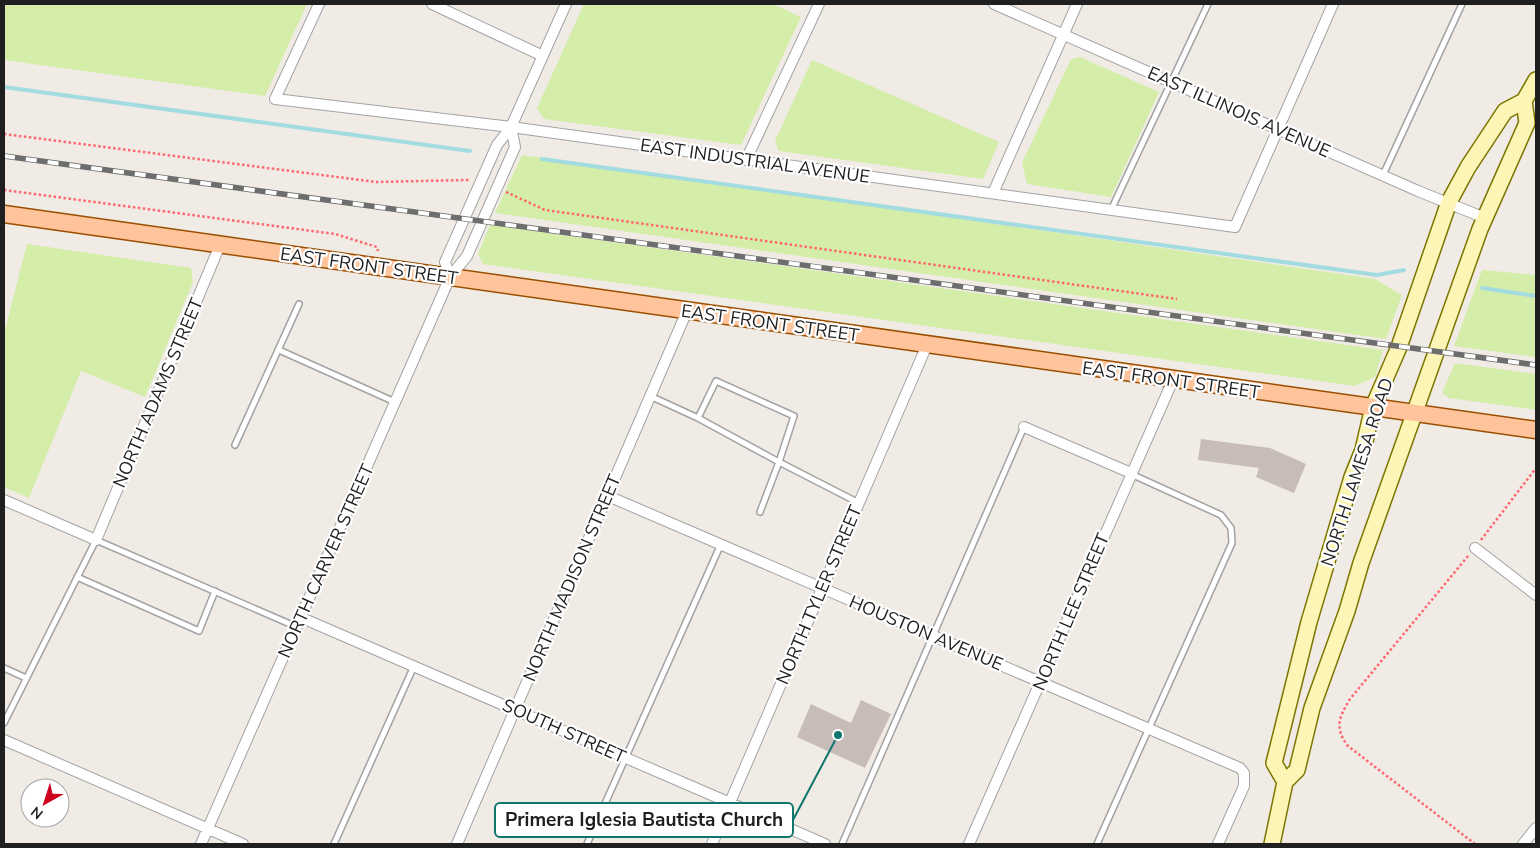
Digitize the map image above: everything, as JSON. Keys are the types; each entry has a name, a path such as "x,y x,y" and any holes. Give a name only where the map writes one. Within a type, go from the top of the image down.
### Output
{"main road":[{"name":"NORTH LAMESA ROAD","path":"1284,782 1274,763 1310,622 1350,485 1363,450 1373,407 1399,347 1449,202 1468,167 1505,111 1524,101 1536,80"},
{"name":"NORTH LAMESA ROAD","path":"1272,844 1284,782 1297,770 1312,708 1347,610 1361,563 1485,218 1527,123 1524,101"},
{"name":"EAST FRONT STREET","path":"4,214 1536,430"}],"street":[{"name":"EAST INDUSTRIAL AVENUE","path":"319,4 275,99 511,127 1235,227 1278,130"},
{"path":"432,4 444,6 543,56"},
{"name":"NORTH CARVER STREET","path":"450,277 445,262 480,180 497,145 511,127 566,4"},
{"path":"746,160 819,4"},
{"name":"EAST ILLINOIS AVENUE","path":"994,4 1383,176 1485,218"},
{"path":"993,193 1077,4"},
{"path":"1278,130 1333,4"},
{"name":"NORTH CARVER STREET","path":"201,844 450,277 467,256 497,187 514,147 511,127"},
{"name":"NORTH ADAMS STREET","path":"96,540 220,245"},
{"name":"NORTH MADISON STREET","path":"457,844 687,311"},
{"name":"NORTH TYLER STREET","path":"712,844 926,345"},
{"name":"NORTH LEE STREET","path":"969,844 1173,380"},
{"path":"1024,427 1131,473"},
{"name":"HOUSTON AVENUE","path":"608,496 1240,768 1244,773 1244,786 1218,844"},
{"path":"4,500 96,540"},
{"path":"1475,548 1536,595"},
{"name":"SOUTH STREET","path":"300,622 414,666 824,844"},
{"path":"4,740 243,844"},
{"path":"1524,844 1536,828"}],"lane":[{"path":"1110,210 1208,4"},
{"path":"1383,176 1462,4"},
{"path":"235,445 299,304"},
{"path":"279,350 396,402"},
{"path":"698,418 716,381 794,416 760,512"},
{"path":"650,396 698,418 859,503"},
{"path":"842,844 931,635 1024,427"},
{"path":"1097,844 1232,543 1231,528 1221,515 1131,473"},
{"path":"4,724 96,540 215,591 300,622"},
{"path":"587,844 721,544"},
{"path":"77,577 198,631 215,591"},
{"path":"334,844 414,666"},
{"path":"4,668 26,678"}],"path":[{"path":"4,134 376,182 480,180"},
{"path":"497,187 545,210 1177,299"},
{"path":"4,190 334,234 377,247 382,268"},
{"path":"1475,844 1348,746 1341,737 1339,727 1341,714 1350,699 1475,548 1536,468"}],"green space":[{"path":"4,4 307,4 265,96 4,60"},
{"path":"584,4 773,4 801,17 741,145 544,119 537,108"},
{"path":"1080,57 1159,92 1111,197 1027,184 1022,163 1071,59"},
{"path":"812,60 999,142 983,179 779,151 775,141"},
{"path":"522,155 1375,279 1402,295 1386,339 495,213"},
{"path":"490,225 1383,350 1375,377 1355,386 483,264 478,254"},
{"path":"27,244 191,268 193,282 145,397 81,371 29,498 4,487 4,334"},
{"path":"1482,270 1536,275 1536,357 1454,346"},
{"path":"1455,363 1536,374 1536,410 1449,398 1442,393"}],"building":[{"path":"1201,439 1270,448 1306,464 1294,493 1256,477 1259,468 1198,460"},
{"path":"861,700 891,714 865,768 797,737 811,704 851,723"}],"waterway":[{"path":"4,87 470,151"},
{"path":"542,159 1377,275 1404,270"},
{"path":"1482,288 1536,296"}],"railway":[{"path":"4,156 1536,365"}],"place":[{"name":"Primera Iglesia Bautista Church","path":"838,735"}]}
